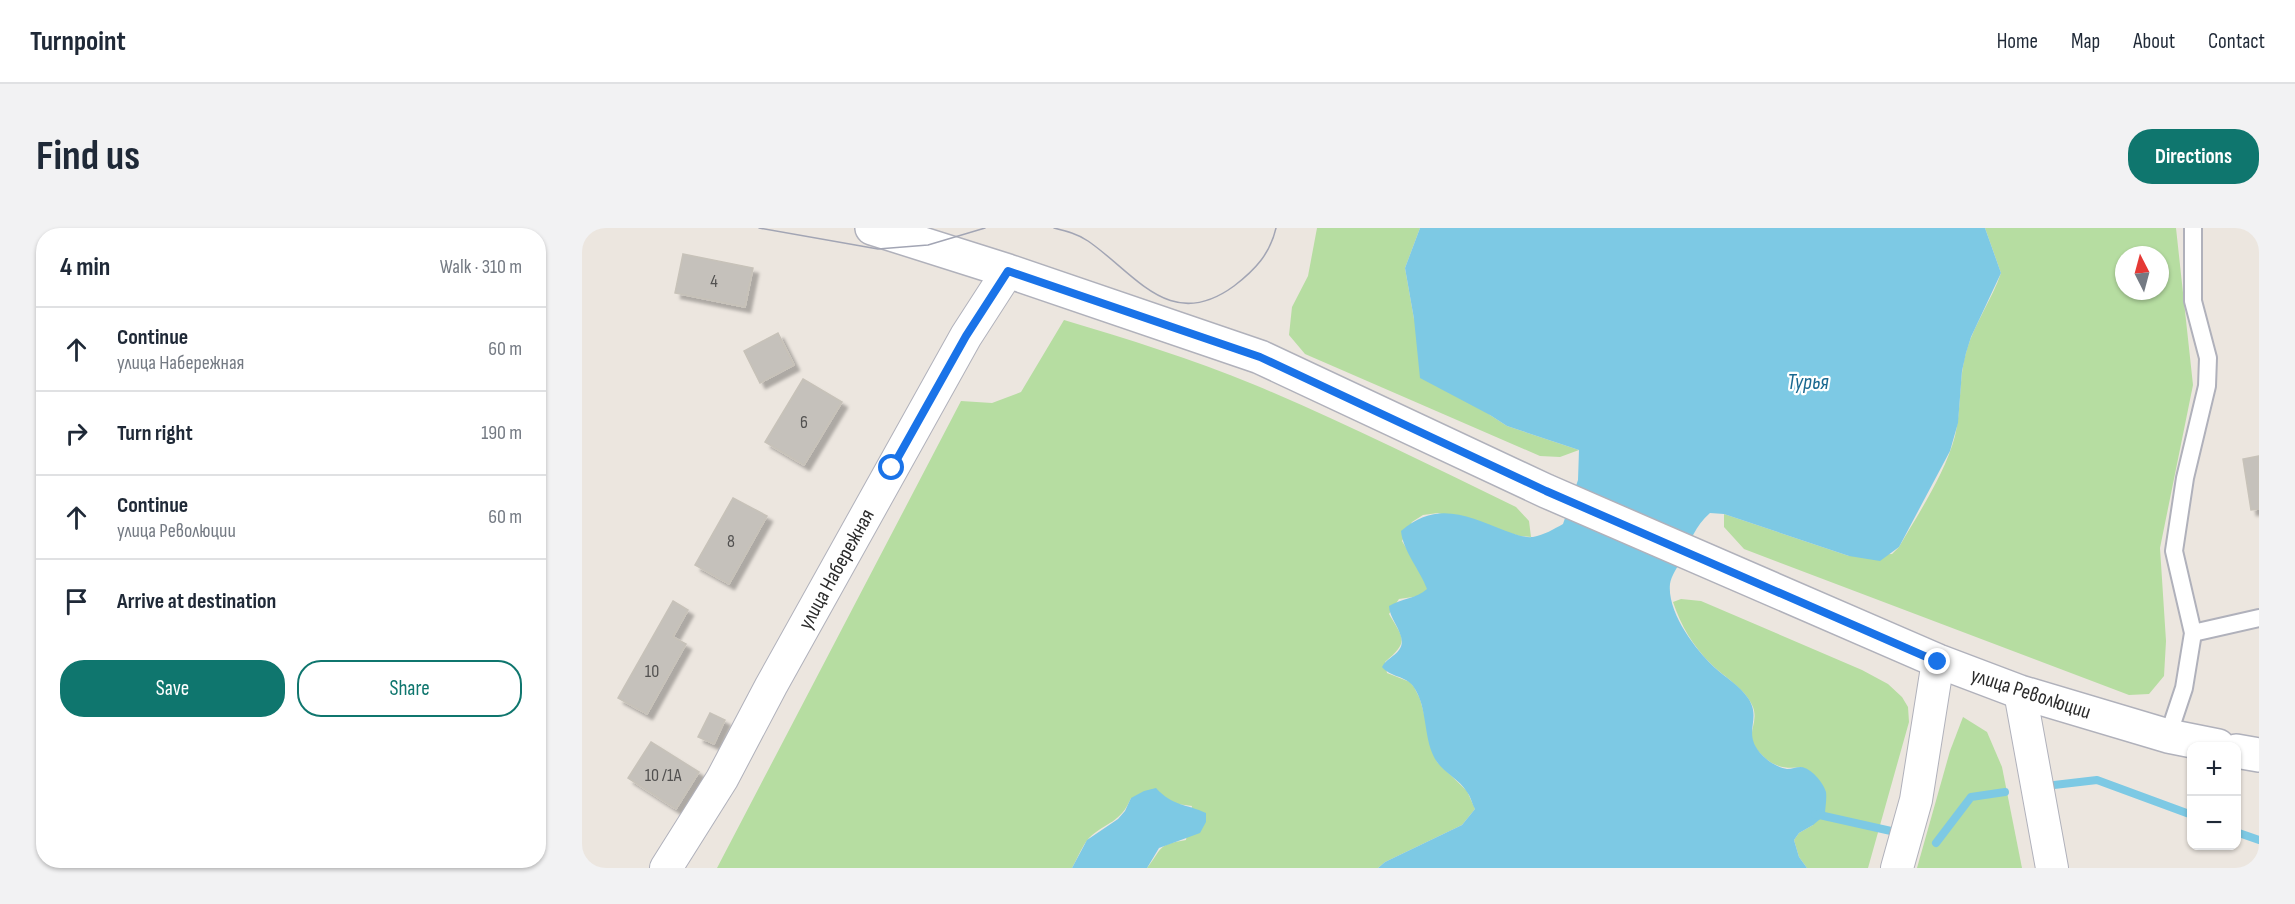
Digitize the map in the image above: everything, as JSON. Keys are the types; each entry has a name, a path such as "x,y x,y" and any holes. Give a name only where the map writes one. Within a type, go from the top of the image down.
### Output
{"street":[{"name":"улица Революции","path":"877,228 1260,357 1546,491 1938,662 2020,692 2195,742"},
{"name":"улица Набережная","path":"666,868 722,779 771,686 966,336 1008,271"},
{"path":"1897,868 1916,800 1938,662"},
{"path":"2020,692 2052,868"},
{"path":"2241,751 2259,755"}],"lane":[{"path":"2168,736 2184,688 2193,633 2174,551 2185,478 2207,386 2208,358 2193,301 2193,228"},
{"path":"2193,633 2259,618"}],"green space":[{"path":"1317,228 1420,228 1405,268 1414,319 1490,415 1507,426 1579,450 1560,457 1540,456 1305,354 1289,335 1292,307 1308,276"},
{"path":"1985,228 2176,228 2193,385 2160,548 2166,641 2164,676 2149,694 2129,695 1744,549 1724,527 1724,514 1849,556 1892,554 1899,547 1930,493 1951,450 1957,425 1964,360 1974,330 2001,273"},
{"path":"1064,320 1184,358 1288,399 1516,507 1529,521 1531,537 1438,513 1423,515 1412,522 1402,541 1423,576 1428,590 1420,596 1399,599 1389,614 1402,640 1398,650 1385,662 1387,673 1410,682 1414,687 1420,699 1437,762 1467,791 1475,809 1462,825 1385,862 1378,868 1147,868 1161,848 1186,840 1192,806 1177,804 1164,797 1131,798 1118,818 1089,838 1072,868 717,868 961,401 992,403 1021,392"},
{"path":"1681,599 1701,601 1862,670 1888,684 1902,697 1908,707 1909,722 1868,868 1807,868 1799,857 1794,840 1799,833 1813,825 1802,767 1777,766 1768,761 1757,749 1752,737 1754,714 1750,701 1711,664 1693,643 1673,602"},
{"path":"1963,717 1987,732 2002,767 2022,868 1917,868 1950,751"}],"water":[{"name":"Турья","path":"1420,228 1985,228 2001,273 1971,337 1966,353 1962,371 1958,423 1950,451 1899,547 1880,561 1849,556 1724,514 1710,513 1690,540 1670,584 1673,606 1691,640 1714,667 1748,698 1752,706 1752,733 1756,748 1777,766 1787,769 1801,767 1809,770 1816,776 1826,792 1825,815 1799,833 1794,840 1799,857 1807,868 1378,868 1385,862 1462,825 1475,809 1464,788 1440,766 1432,753 1421,704 1413,686 1382,667 1399,650 1402,640 1389,606 1418,595 1427,589 1408,553 1401,531 1414,521 1440,513 1465,516 1520,536 1537,536 1563,524 1578,480 1579,450 1507,426 1420,378 1414,319 1405,268"},
{"path":"1156,788 1174,801 1206,813 1206,822 1200,833 1159,848 1147,868 1072,868 1087,840 1118,819 1131,798"}],"building":[{"path":"683,254 753,268 745,307 675,293"},
{"path":"778,333 794,365 760,383 744,351"},
{"path":"803,379 842,402 804,465 765,442"},
{"path":"2259,456 2259,509 2251,510 2243,459"},
{"path":"733,498 767,516 729,584 695,565"},
{"path":"673,601 688,610 673,637 686,644 647,714 618,698"},
{"path":"710,713 725,720 714,744 698,737"},
{"path":"651,742 699,772 676,809 628,778"}],"waterway":[{"path":"2054,785 2097,780 2187,813"},
{"path":"1936,843 1971,797 2005,792"},
{"path":"1815,814 1891,831"},
{"path":"2241,834 2259,840"}],"tram line":[{"path":"759,228 878,249 928,245 985,228"},
{"path":"1054,228 1088,241 1155,294 1172,301 1191,303 1211,299 1249,274 1266,254 1276,228"}],"route":[{"path":"892,468 966,336 1008,271 1260,357 1546,491 1938,662"}]}
